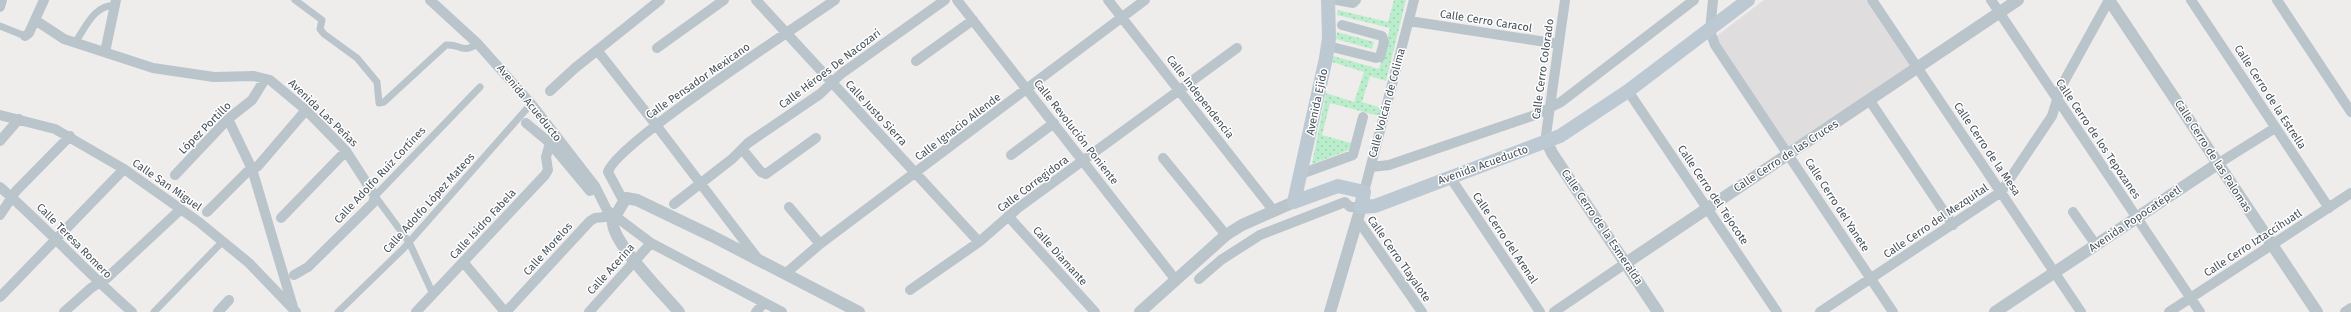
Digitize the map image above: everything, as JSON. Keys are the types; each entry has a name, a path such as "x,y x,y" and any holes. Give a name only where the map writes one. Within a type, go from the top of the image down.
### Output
{"main road":[{"name":"Avenida Ejido","path":"1294,202 1328,46 1328,0"},
{"name":"Avenida Acueducto","path":"1359,213 1450,177 1547,142 1628,91 1748,0"},
{"path":"1294,202 1338,186 1364,192"},
{"name":"Calle Volcán de Colima","path":"1359,213 1364,192"}],"street":[{"path":"0,7 2,0"},
{"path":"0,26 25,36 35,20 44,0"},
{"path":"295,0 322,20 320,29 324,34 357,58 377,82 379,103 384,102 446,45 469,49 478,44"},
{"name":"Avenida Acueducto","path":"430,0 478,44 531,104 595,186 602,204 614,216 651,243 782,312"},
{"path":"550,91 597,50 660,0"},
{"path":"657,48 724,0"},
{"name":"Calle Justo Sierra","path":"756,0 979,242"},
{"name":"Calle Pensador Mexicano","path":"624,200 610,176 609,168 618,157 656,125 836,0"},
{"name":"Calle Héroes De Nacozari","path":"674,204 748,143 820,94 832,83 945,0"},
{"name":"Calle Revolución Poniente","path":"957,0 1084,160 1175,279"},
{"name":"Calle Independencia","path":"1108,0 1273,210"},
{"name":"Calle Ignacio Allende","path":"785,274 820,244 1028,90 1145,0"},
{"path":"1337,0 1353,3 1356,0"},
{"name":"Calle Volcán de Colima","path":"1364,192 1414,0"},
{"name":"Calle Cerro Colorado","path":"1547,142 1546,135 1565,0"},
{"path":"1370,167 1388,165 1535,115 1550,108 1561,102 1694,0"},
{"path":"1710,30 1713,0"},
{"name":"Calle Cerro de la Mesa","path":"1872,0 2081,312"},
{"name":"Calle Cerro de los Tepozanes","path":"1991,0 2200,312"},
{"name":"Calle Cerro de las Cruces","path":"1554,312 1707,208 1870,101 1917,67 2018,0"},
{"name":"Calle Cerro del Mezquital","path":"1820,312 2001,192 2052,116 2058,101 2061,87 2109,0"},
{"name":"Calle Cerro de las Palomas","path":"2109,0 2317,312"},
{"name":"Calle Cerro de la Estrella","path":"2191,0 2329,208"},
{"path":"2277,0 2351,112"},
{"path":"75,43 94,14 106,6 116,3 105,52"},
{"name":"Avenida Las Peñas","path":"35,20 60,37 153,68 214,77 248,76 265,79 280,88 306,110 346,151 375,196 409,242 434,294"},
{"path":"916,61 973,20"},
{"name":"Calle Cerro Caracol","path":"1409,21 1559,44"},
{"path":"1328,46 1376,58 1380,57 1384,42 1382,36 1342,25"},
{"name":"Calle Cerro del Yanete","path":"1710,30 1715,44 1893,312"},
{"name":"Calle Corregidora","path":"910,290 979,242 1008,216 1181,91 1237,48"},
{"path":"597,50 700,182 758,260"},
{"name":"López Portillo","path":"175,175 228,119 252,100 265,79"},
{"name":"Calle Adolfo Ruíz Cortínes","path":"294,275 308,267 373,203 375,196 480,87"},
{"name":"Calle Cerro del Tejocote","path":"1628,91 1777,312"},
{"path":"1870,101 1953,225"},
{"name":"Calle Adolfo López Mateos","path":"338,312 409,242 531,104"},
{"path":"206,212 247,172 258,166 306,110"},
{"name":"Calle San Miguel","path":"0,115 39,123 70,136 124,169 223,241 258,270 295,310"},
{"path":"1301,174 1353,155 1363,117"},
{"path":"0,141 19,119"},
{"path":"228,119 252,169 295,310"},
{"path":"526,123 550,143 602,204"},
{"path":"1011,155 1054,123"},
{"name":"Avenida Popocatépetl","path":"1995,312 2096,246 2136,217 2218,163 2276,128"},
{"path":"0,215 12,198 70,136"},
{"path":"742,149 761,172 766,174 816,138"},
{"name":"Calle Cerro de la Esmeralda","path":"1547,142 1552,153 1658,312"},
{"name":"Calle Isidro Fabela","path":"416,312 464,263 547,172 546,157 550,143"},
{"path":"281,218 346,151"},
{"path":"1163,158 1226,235"},
{"path":"0,297 124,169"},
{"name":"Calle Cerro del Arenal","path":"1450,177 1540,312"},
{"name":"Calle Teresa Romero","path":"0,187 57,239 99,283 132,312"},
{"name":"Calle Cerro Iztaccíhuatl","path":"2169,312 2351,193"},
{"path":"679,312 635,261 616,236 612,222 624,200 628,198 637,200 859,312"},
{"path":"1140,312 1175,279 1226,235 1273,210 1294,202"},
{"name":"Avenida Acueducto","path":"1200,279 1235,250 1272,229 1345,202 1359,213"},
{"path":"789,207 820,244"},
{"path":"64,312 99,283 181,209"},
{"path":"2072,212 2096,246"},
{"path":"1330,312 1359,213"},
{"name":"Calle Cerro Tlayalote","path":"1359,213 1422,312"},
{"name":"Calle Morelos","path":"506,312 590,221 595,218 614,216"},
{"name":"Calle Diamante","path":"1008,216 1094,312"},
{"path":"154,312 223,241"},
{"name":"Calle Acerina","path":"589,312 651,243"},
{"path":"464,263 506,312"},
{"path":"218,312 229,300"},
{"path":"756,312 764,303"},
{"path":"2345,312 2351,308"}],"shaded area":[{"path":"1764,0 1866,0 1914,70 1792,152 1714,38"}],"green space":[{"path":"1394,0 1406,0 1386,81 1370,76 1362,102 1385,109 1383,117 1330,103 1322,135 1351,143 1349,150 1312,164 1326,93 1354,102 1364,72 1332,62 1333,56 1379,69 1390,28 1337,15 1338,10 1388,22"},
{"path":"1337,32 1374,42 1372,49 1336,39"}]}
